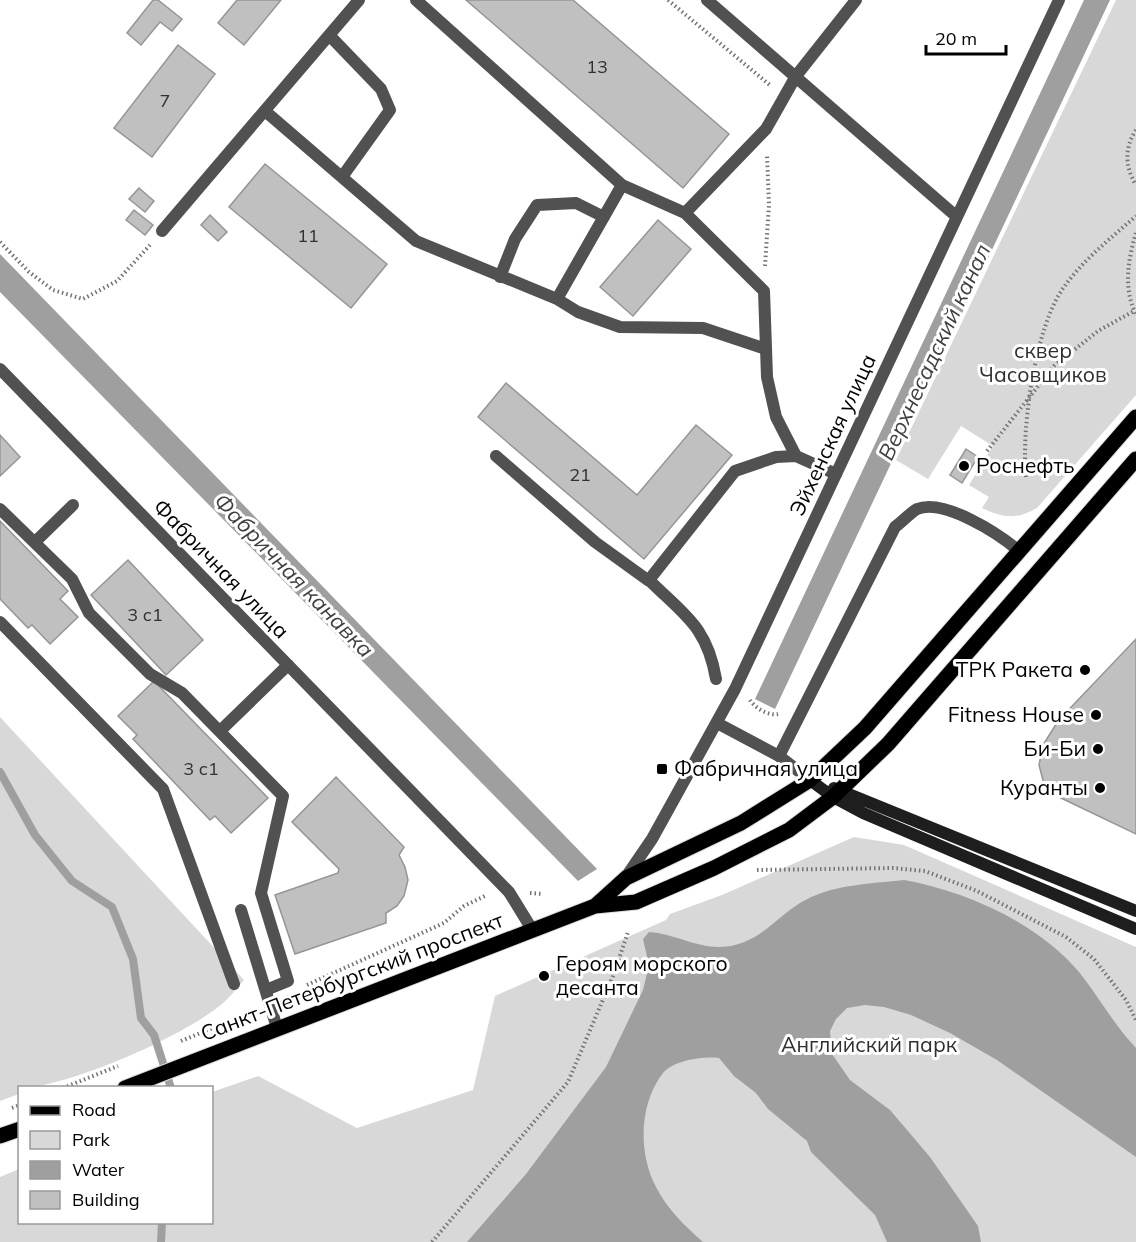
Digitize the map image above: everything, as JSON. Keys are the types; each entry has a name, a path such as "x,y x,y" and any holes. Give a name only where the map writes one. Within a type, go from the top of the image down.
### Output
{"main road":[{"name":"Санкт-Петербургский проспект","path":"594,906 626,878 741,823 810,780 865,728 1136,417"},
{"name":"Санкт-Петербургский проспект","path":"130,1086 594,906 636,902 714,868 789,830 837,794 888,744 1136,459"},
{"path":"0,1136 18,1130"}],"street":[{"path":"162,231 359,0"},
{"path":"416,0 622,185 685,213 764,291 767,377 776,417 795,456"},
{"path":"707,0 957,216"},
{"path":"685,213 766,129 796,76 856,0"},
{"name":"Эйхенская улица","path":"626,878 652,839 717,723 1059,0"},
{"path":"330,36 381,88 390,110 342,177"},
{"path":"265,111 417,241 557,299 578,312 620,327 703,328 766,349"},
{"path":"557,299 622,185"},
{"path":"500,277 515,238 537,205 576,203 604,216"},
{"name":"Фабричная улица","path":"0,369 509,892 533,931"},
{"path":"496,456 595,542 649,581 700,629 713,662 716,680"},
{"path":"649,581 735,471 777,457 795,456 836,474"},
{"path":"35,542 73,505"},
{"path":"779,756 895,528 918,509 945,508 1004,538 1019,551"},
{"path":"0,509 72,579 89,613 150,675 182,693 284,796 261,893 288,981 266,990"},
{"path":"0,622 163,789 234,984"},
{"path":"220,731 288,665"},
{"path":"717,723 779,756 810,780 837,794 1136,911"},
{"path":"837,794 863,813 1136,929"},
{"path":"241,910 278,1028"}],"path":[{"path":"668,0 783,96"},
{"path":"764,291 769,205 766,129"},
{"path":"1136,130 1127,153 1127,165 1136,185"},
{"path":"1026,477 1023,447 1031,392 1049,311 1064,286 1088,259 1136,216"},
{"path":"0,242 29,272 53,290 83,299 117,281 162,231"},
{"path":"987,452 1031,392 1054,366 1073,350 1135,312 1128,293 1128,272 1130,252 1136,233"},
{"path":"756,870 925,870 977,891 1066,937 1094,959 1126,1000 1136,1020"},
{"path":"304,986 444,923 464,906 487,896"},
{"path":"432,1242 568,1082 613,976 628,932"},
{"path":"172,1045 257,1010"},
{"path":"68,1086 127,1063"}],"green space":[{"name":"сквер Часовщиков","path":"1116,0 1136,0 1136,395 1037,508 1016,516 1003,516 982,508 989,497 969,485 993,446 961,426 928,479 896,460"},
{"path":"0,717 244,980 225,1001 204,1017 154,1044 125,1058 67,1079 34,1086 18,1086 18,1094 0,1101"},
{"name":"Английский парк","path":"854,837 904,845 1136,947 1136,1242 0,1242 0,1177 18,1169 18,1224 213,1224 213,1092 258,1076 357,1128 473,1090 495,996 666,920 670,914 722,895"}],"water":[{"name":"Верхнесадский канал","path":"1084,0 1110,0 775,709 755,699"},
{"name":"Фабричная канавка","path":"0,254 597,869 578,881 0,292"},
{"path":"904,880 952,892 1022,924 1062,954 1079,972 1136,1048 1136,1157 997,1060 950,1033 911,1015 884,1007 865,1005 847,1008 836,1019 830,1031 832,1054 850,1080 890,1110 930,1157 978,1226 981,1242 887,1242 875,1215 811,1152 807,1141 768,1109 756,1093 734,1076 719,1058 698,1058 674,1065 663,1073 655,1085 645,1114 644,1144 650,1174 656,1187 677,1217 703,1242 467,1242 526,1174 606,1067 643,990 649,965 643,939 649,932 712,947 735,945 754,937 800,903 825,892 851,886"}],"building":[{"path":"153,0 158,0 182,19 172,31 160,22 141,45 127,33"},
{"path":"237,0 281,0 244,45 218,23"},
{"path":"466,0 573,0 729,134 683,188"},
{"path":"178,45 215,74 152,157 114,128"},
{"path":"265,164 387,264 351,308 229,207"},
{"path":"139,188 154,201 145,212 129,199"},
{"path":"134,210 153,225 145,235 126,220"},
{"path":"210,215 227,232 218,241 201,225"},
{"path":"658,220 691,249 633,316 600,287"},
{"path":"506,383 637,495 696,425 732,455 644,559 478,417"},
{"path":"0,435 20,457 0,476"},
{"name":"Роснефть","path":"966,449 978,457 962,483 950,475"},
{"path":"0,521 68,591 60,599 78,617 50,644 32,625 28,628 0,599"},
{"path":"128,560 203,640 166,675 91,595"},
{"path":"1136,639 1136,834 1061,798 1044,784 1039,765 1043,745 1058,721"},
{"path":"154,681 268,798 231,833 215,816 210,820 133,739 137,735 118,716"},
{"path":"336,777 404,847 399,855 408,880 404,896 397,906 386,913 386,923 295,954 275,895 338,873 339,869 292,822"}],"waterway":[{"path":"0,772 35,835 72,881 112,907 133,959 141,1018 154,1035 170,1086"},
{"path":"161,1242 162,1224"}],"place":[{"name":"Роснефть","path":"964,466"},
{"name":"ТРК Ракета","path":"1085,670"},
{"name":"Fitness House","path":"1096,715"},
{"name":"Би-Би","path":"1098,749"},
{"name":"Фабричная улица","path":"662,769"},
{"name":"Куранты","path":"1100,788"},
{"name":"Героям морского десанта","path":"544,976"}]}
